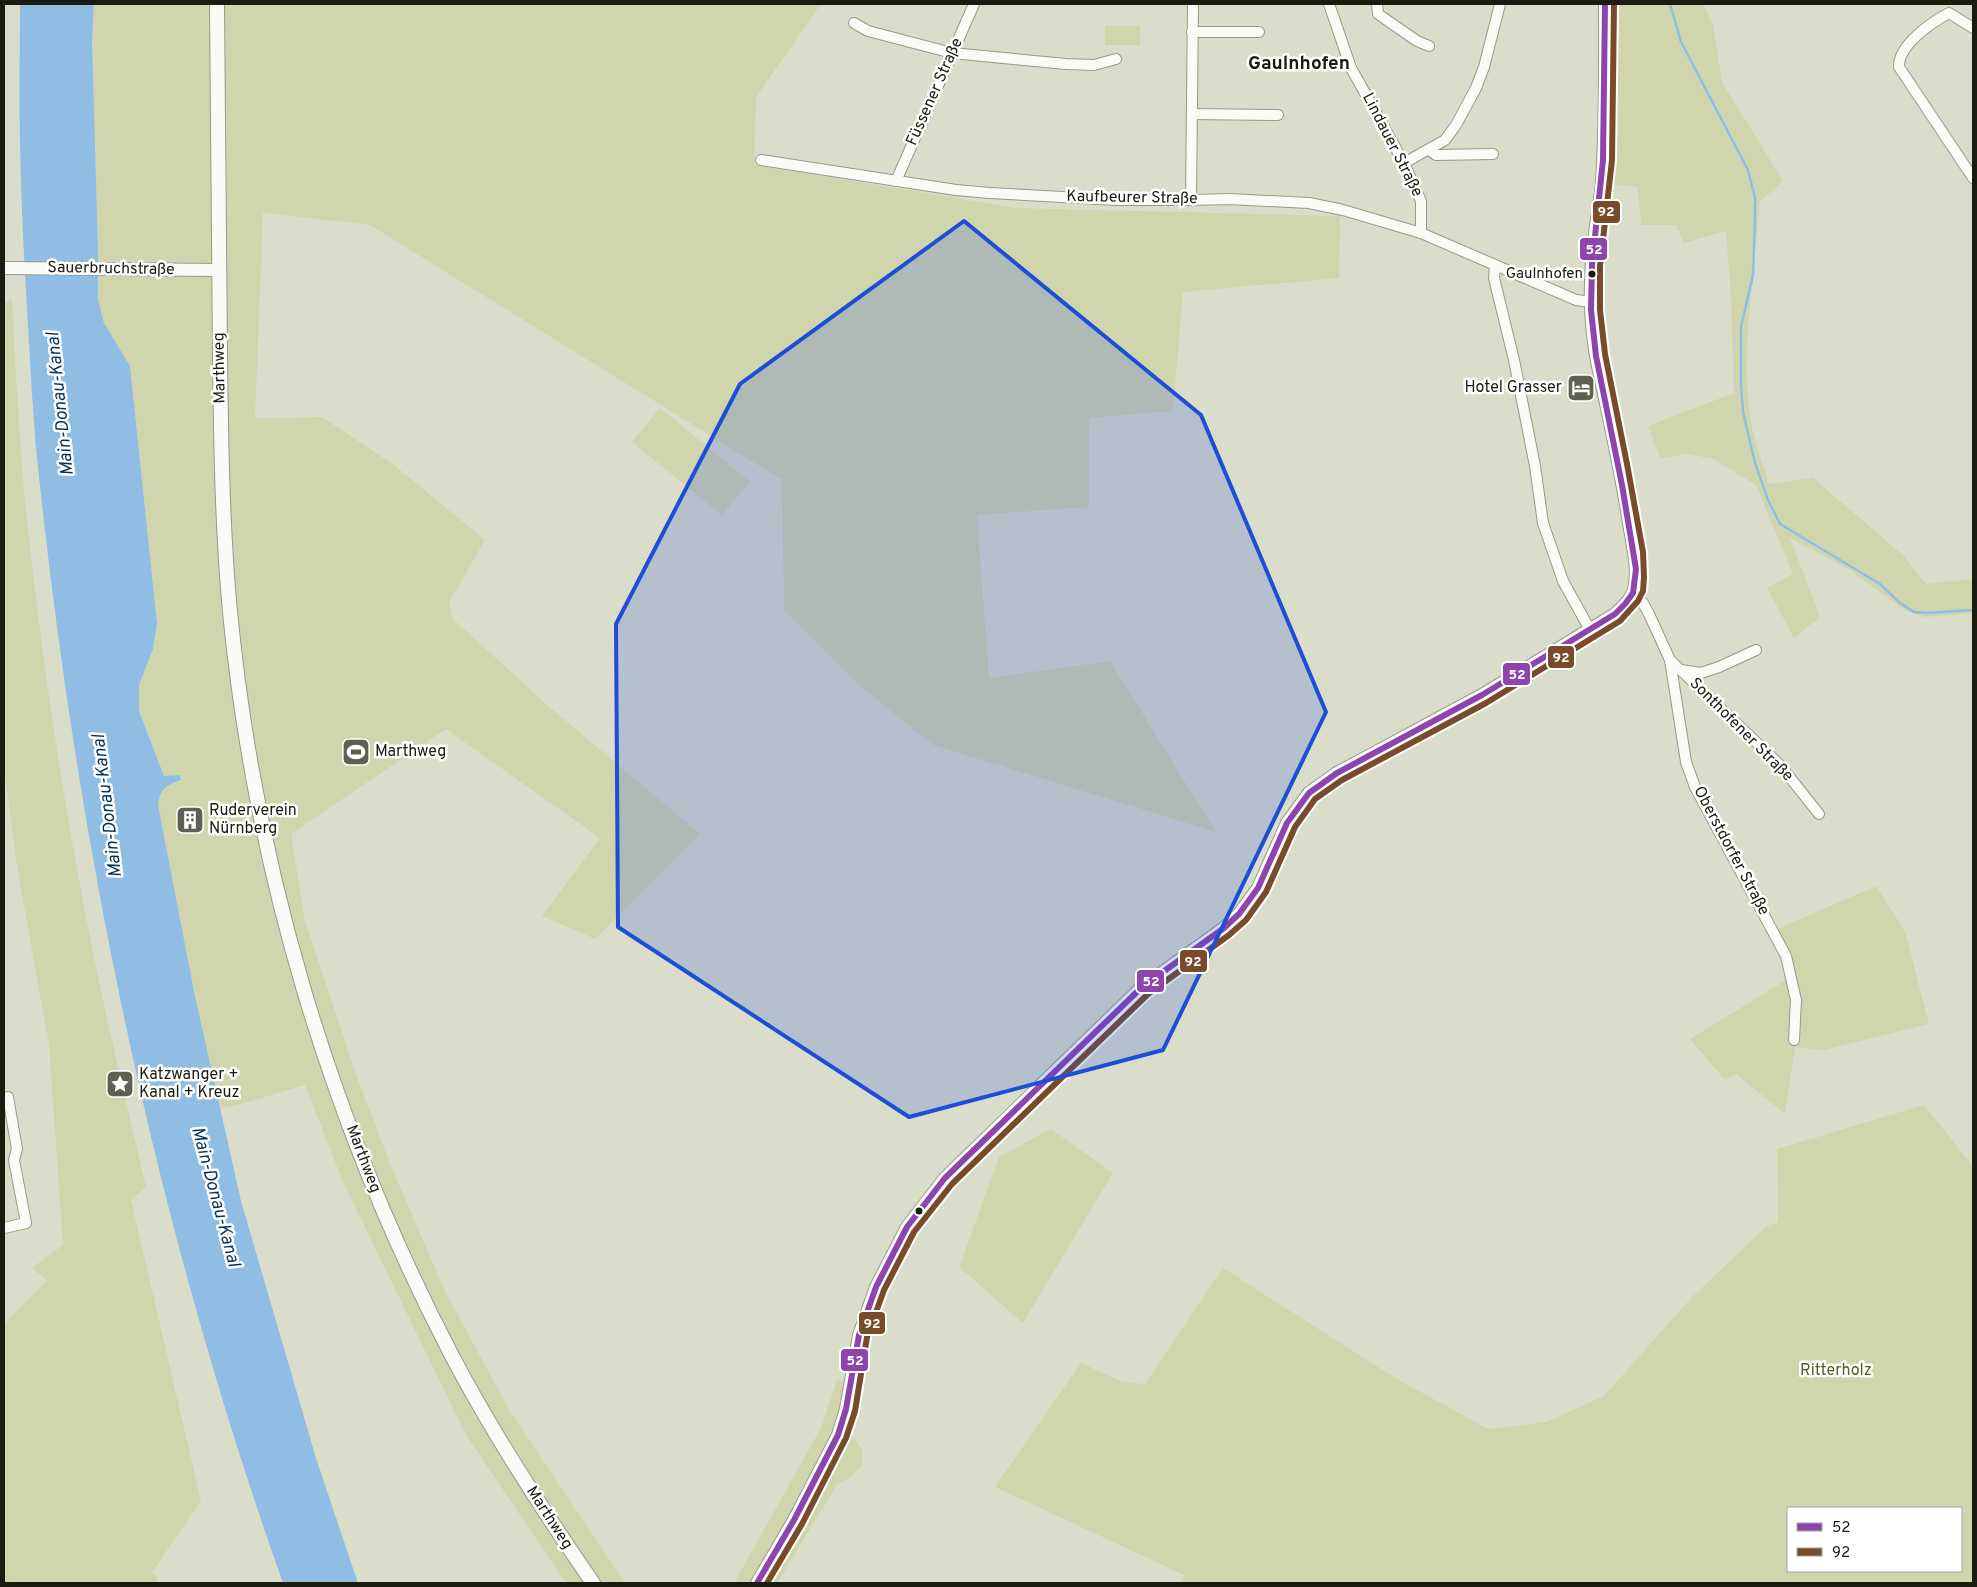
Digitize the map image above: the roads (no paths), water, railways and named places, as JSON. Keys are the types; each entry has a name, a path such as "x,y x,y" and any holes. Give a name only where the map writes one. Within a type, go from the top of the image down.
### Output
{"main road":[{"name":"Marthweg","path":"217,4 218,270 223,510 235,661 263,831 280,904 306,998 332,1079 365,1168 396,1241 450,1352 502,1445 593,1583"}],"street":[{"name":"Füssener Straße","path":"896,181 974,4"},
{"path":"1191,200 1193,4"},
{"name":"Lindauer Straße","path":"1329,4 1352,68 1404,163 1421,201 1421,233"},
{"path":"1377,4 1378,14 1417,41 1428,46"},
{"path":"1404,163 1445,140 1456,125 1476,88 1484,67 1500,4"},
{"path":"757,1583 794,1520 838,1434 846,1409 859,1335 876,1286 907,1227 945,1178 1142,987 1224,928 1239,914 1258,888 1287,822 1309,793 1337,773 1482,695 1590,630 1622,608 1632,595 1636,573 1632,540 1616,447 1596,354 1591,302 1592,265 1600,202 1603,157 1605,4"},
{"path":"1973,28 1949,13 1919,33 1898,61 1899,67 1973,178"},
{"path":"854,23 868,31 952,52 1066,64 1094,65 1116,59"},
{"path":"1192,32 1259,32"},
{"path":"1192,114 1278,115"},
{"path":"1428,150 1436,155 1493,154"},
{"name":"Kaufbeurer Straße","path":"761,160 896,181 990,193 1117,200 1237,199 1309,203 1353,212 1421,233 1576,300 1591,302"},
{"path":"1495,266 1494,278 1514,360 1535,466 1543,523 1563,581 1590,630"},
{"name":"Sauerbruchstraße","path":"4,268 218,270"},
{"name":"Sonthofener Straße","path":"1632,595 1643,603 1670,660 1780,765 1819,814"},
{"name":"Sonthofener Straße","path":"1680,670 1700,673 1719,667 1756,650"},
{"name":"Oberstdorfer Straße","path":"1670,660 1686,762 1695,787 1786,956 1796,1000 1794,1040"},
{"path":"4,1098 8,1097 18,1149 14,1160 26,1223 4,1228"}],"water":[{"name":"Main-Donau-Kanal","path":"20,4 94,4 92,40 98,299 104,323 130,366 157,623 153,649 139,685 139,711 164,776 180,775 181,780 167,786 162,791 158,805 195,996 241,1201 316,1458 358,1583 283,1583 237,1445 195,1306 158,1165 125,1023 97,881 73,737 52,593 36,448 21,192"}],"waterway":[{"path":"1670,4 1681,42 1748,170 1755,198 1755,220"},
{"path":"1755,220 1753,275 1741,327 1743,412 1755,463 1768,500 1780,524 1880,584 1900,603 1914,612 1973,610"}],"place":[{"name":"Gaulnhofen","path":"1592,274"},
{"name":"Hotel Grasser","path":"1581,388"},
{"name":"Marthweg","path":"356,752"},
{"name":"Ruderverein Nürnberg","path":"190,820"},
{"name":"Katzwanger + Kanal + Kreuz","path":"120,1084"}],"district":[{"name":"Gaulnhofen","path":"1299,64"}],"park label":[{"name":"Ritterholz","path":"1836,1371"}]}
